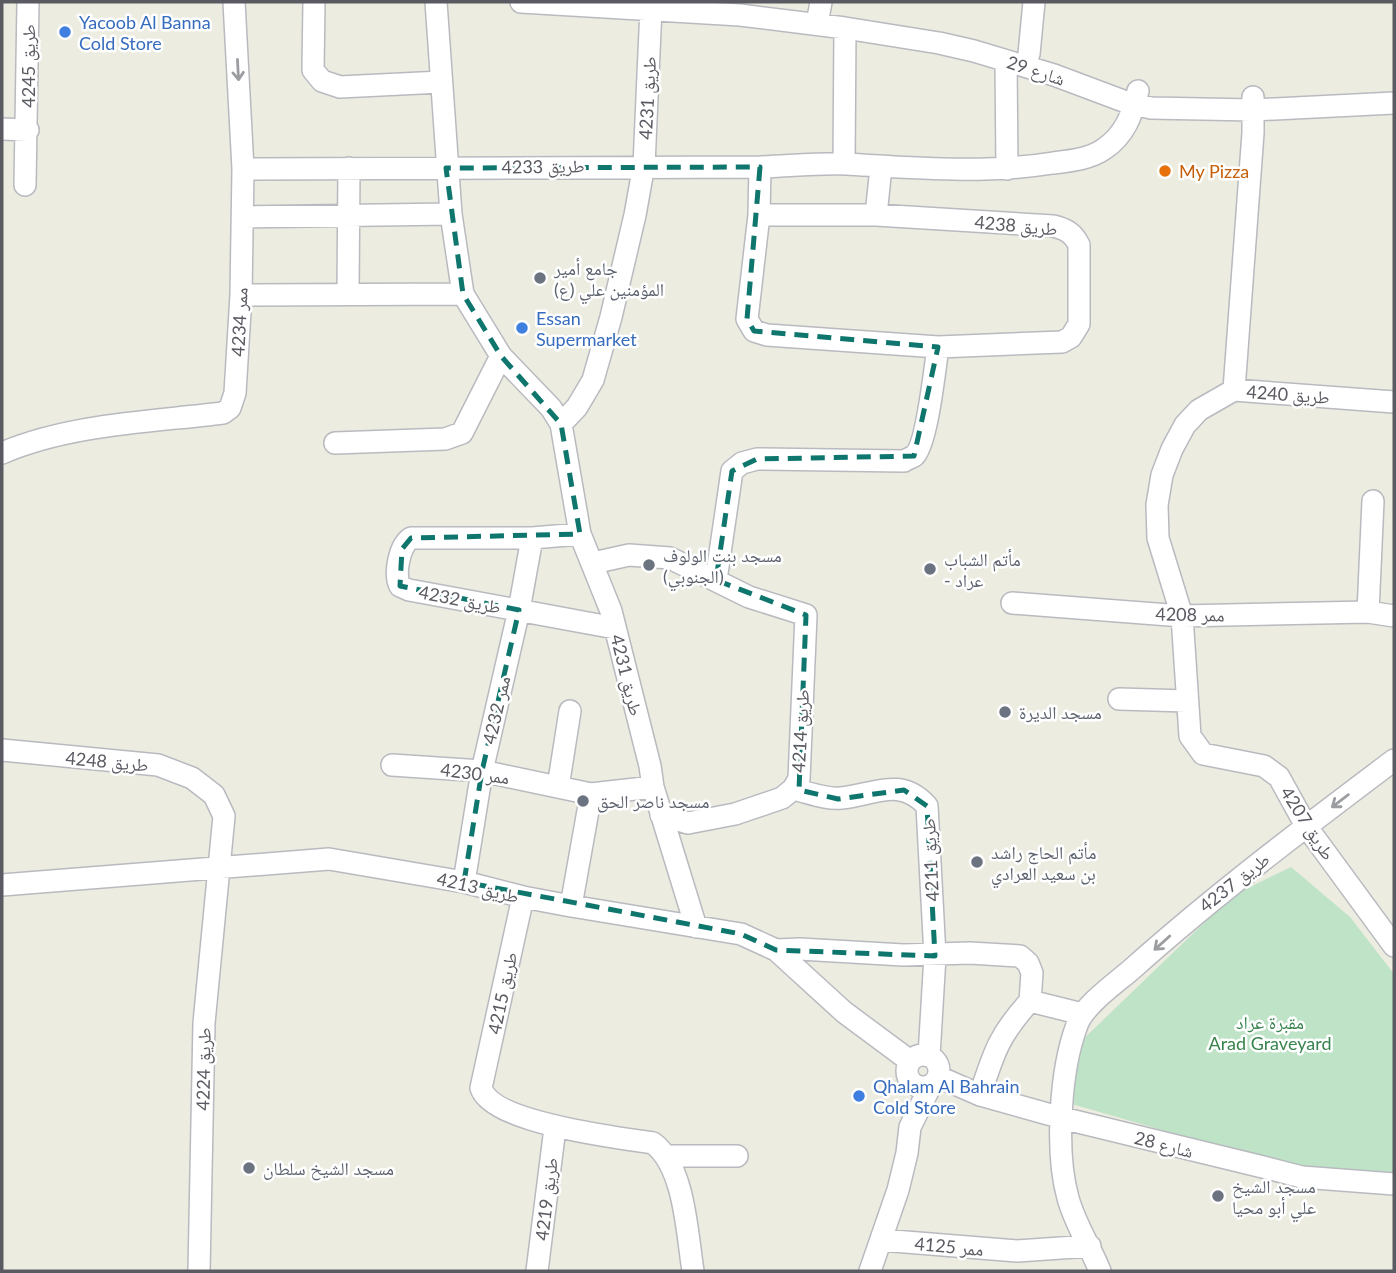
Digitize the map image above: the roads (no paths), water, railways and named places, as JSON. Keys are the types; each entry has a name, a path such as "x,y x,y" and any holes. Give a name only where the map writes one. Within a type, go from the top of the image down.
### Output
{"street":[{"name":"طريق 4245","path":"25,185 28,2"},
{"name":"ممر 4234","path":"2,453 23,444 91,429 223,414 230,408 235,393 243,217 234,2"},
{"path":"314,2 313,70 322,81 340,87 441,82"},
{"name":"طريق 4231","path":"436,2 446,168 463,294 501,356 551,408 561,424 580,534 615,628 653,787 696,927"},
{"name":"شارع 29","path":"521,2 651,8 695,6 819,13 845,28 939,43 1136,98"},
{"name":"شارع 29","path":"720,2 819,13 949,34 1029,54 1165,110 1394,90"},
{"path":"1029,54 1034,2"},
{"name":"طريق 4231","path":"561,424 577,407 593,380 611,317 644,165 651,8"},
{"path":"844,164 845,28"},
{"path":"1006,61 1007,169"},
{"name":"طريق 4233","path":"243,169 644,165 761,167 844,164 970,171 1007,169 1058,163 1097,154 1120,136 1129,121 1136,98"},
{"name":"شارع 29","path":"1253,104 1394,103"},
{"path":"1234,390 1253,104"},
{"name":"طريق 4245","path":"2,129 28,130"},
{"name":"طريق 4238","path":"759,215 876,215 1053,226 1065,229 1075,236 1079,245 1079,324 1071,337 1062,342 938,347 766,335 754,331 747,319 759,215 761,167"},
{"path":"876,215 881,167"},
{"path":"348,293 349,168"},
{"path":"243,217 451,214"},
{"path":"241,295 463,294"},
{"path":"593,563 629,555 670,558 716,580 732,471 743,463 757,459 904,461 914,456 919,448 930,403 938,347"},
{"path":"335,443 445,439 462,433 501,356"},
{"name":"طريق 4240","path":"1182,616 1158,538 1157,505 1162,475 1172,449 1185,425 1199,410 1234,390 1394,402"},
{"path":"1368,612 1373,501"},
{"name":"طريق 4232","path":"580,534 532,538 411,538 405,542 402,549 397,580 400,586 615,628"},
{"name":"ممر 4232","path":"464,882 482,771 519,610 532,538"},
{"name":"طريق 4214","path":"661,815 688,823 712,820 772,803 793,789 799,779 807,615 749,597 716,580"},
{"name":"ممر 4208","path":"1012,603 1182,616 1368,612 1394,615"},
{"name":"طريق 4207","path":"1182,616 1186,701 1191,736 1196,747 1203,754 1264,766 1279,777 1306,826 1394,946"},
{"path":"1119,699 1186,701"},
{"path":"558,787 570,710"},
{"name":"طريق 4248","path":"2,750 158,765 192,778 214,795 223,816 220,868"},
{"name":"طريق 4237","path":"1082,1014 1189,918 1394,760"},
{"name":"ممر 4230","path":"392,765 482,771 591,794 653,787"},
{"name":"طريق 4211","path":"793,789 838,799 888,788 904,790 920,798 927,806 935,956 923,1072"},
{"path":"570,906 591,794"},
{"name":"طريق 4213","path":"2,885 329,859 464,882 570,906 741,934 776,950 844,1012 923,1072"},
{"name":"طريق 4224","path":"199,1271 204,1023 220,868"},
{"name":"طريق 4215","path":"523,897 481,1088 488,1100 555,1128"},
{"path":"776,950 1020,956 1028,963 1032,973 1030,1000 1008,1024 996,1046 980,1095"},
{"path":"1030,1000 1082,1014 1072,1043 1062,1100 1063,1178 1076,1222 1100,1271"},
{"path":"870,1271 898,1190 907,1153 910,1127 905,1113 923,1072"},
{"name":"شارع 28","path":"923,1072 980,1095 1062,1118 1302,1177 1394,1184"},
{"path":"555,1128 660,1150 737,1157"},
{"name":"طريق 4219","path":"537,1271 555,1128"},
{"path":"660,1150 679,1184 693,1271"},
{"name":"ممر 4125","path":"881,1240 1017,1261 1090,1246"}],"place":[{"name":"Yacoob Al Banna Cold Store","path":"65,32"},
{"name":"My Pizza","path":"1165,171"},
{"name":"جامع أمير المؤمنين علي (ع)","path":"540,278"},
{"name":"Essan Supermarket","path":"522,328"},
{"name":"مسجد بنت الولوف (الجنوبي)","path":"649,565"},
{"name":"مأتم الشباب - عراد","path":"930,569"},
{"name":"مسجد الديرة","path":"1005,712"},
{"name":"مسجد ناصر الحق","path":"583,801"},
{"name":"مأتم الحاج راشد بن سعيد العرادي","path":"977,862"},
{"name":"Qhalam Al Bahrain Cold Store","path":"859,1096"},
{"name":"مسجد الشيخ سلطان","path":"249,1168"},
{"name":"مسجد الشيخ علي أبو محيا","path":"1218,1196"}],"park label":[{"name":"مقبرة عراد Arad Graveyard","path":"1270,1032"}]}
